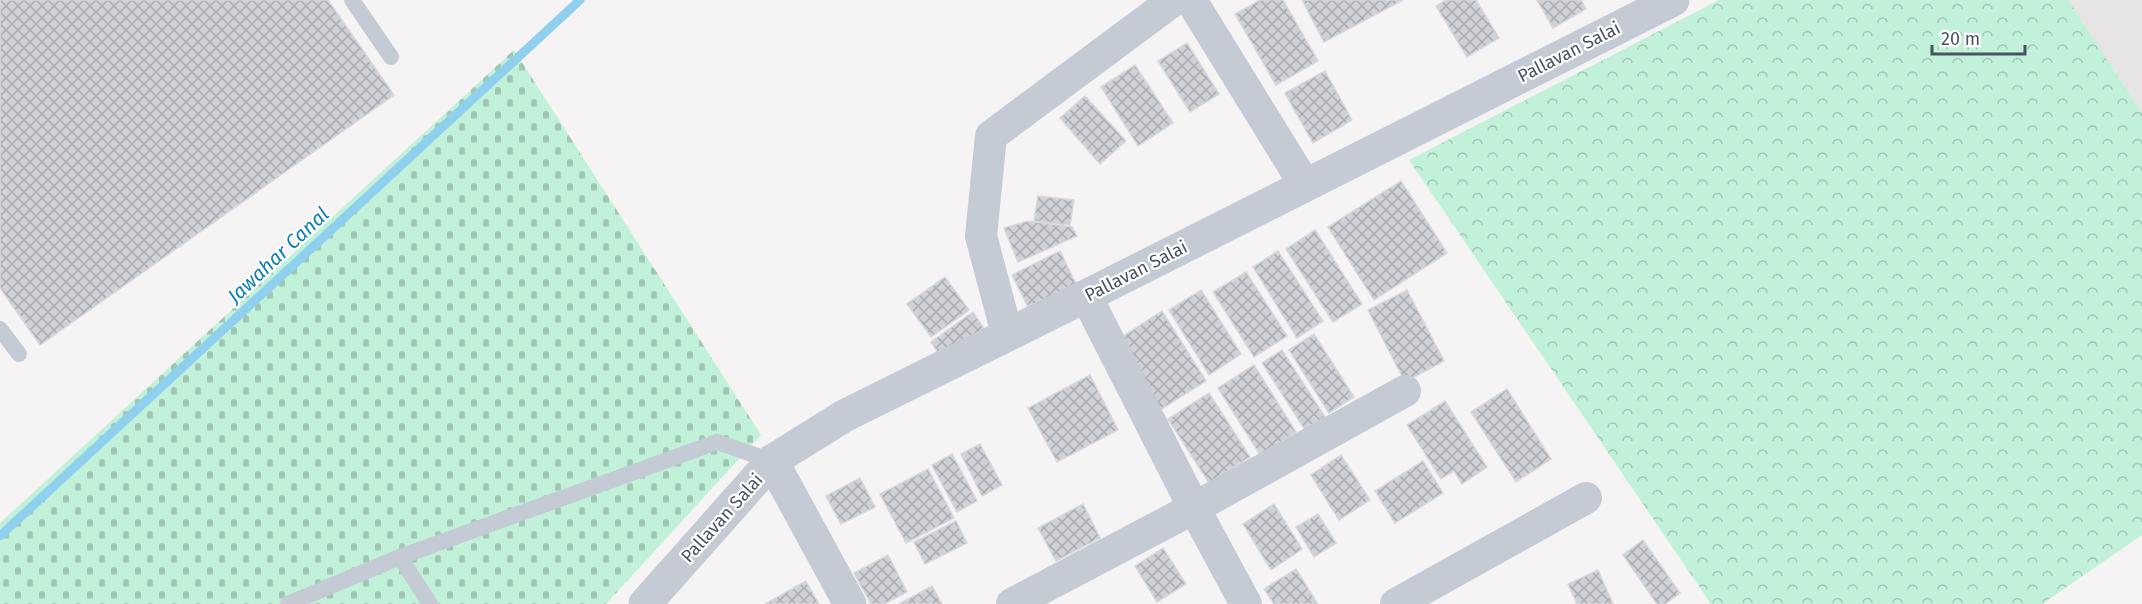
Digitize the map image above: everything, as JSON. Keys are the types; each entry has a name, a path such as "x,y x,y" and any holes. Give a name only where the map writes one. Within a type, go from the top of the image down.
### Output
{"street":[{"path":"1007,334 981,236 991,135 1174,0"},
{"path":"1191,0 1305,185"},
{"name":"Pallavan Salai","path":"658,599 772,461 844,416 1673,0"},
{"path":"1086,296 1194,508 1246,604"},
{"path":"1012,604 1194,508 1405,391"},
{"path":"772,461 850,604"},
{"path":"1396,604 1586,498"}],"lane":[{"path":"352,0 391,57"},
{"path":"0,329 19,354"},
{"path":"288,604 400,557 717,442 772,461"},
{"path":"400,557 430,604"}],"shaded area":[{"path":"2068,0 2142,0 2142,113"}],"green space":[{"path":"1719,0 2068,0 2142,113 2142,535 2042,604 1711,604 1409,160"},
{"path":"514,50 761,435 606,604 0,604 0,523"}],"building":[{"path":"0,0 328,0 394,95 40,345 0,288"},
{"path":"1260,0 1283,0 1318,61 1276,85 1235,14"},
{"path":"1302,0 1403,0 1324,42"},
{"path":"1446,0 1476,0 1499,38 1467,57 1436,6"},
{"path":"1537,0 1581,0 1586,9 1553,28"},
{"path":"1187,43 1219,94 1190,112 1158,61"},
{"path":"1135,65 1173,123 1138,146 1101,87"},
{"path":"1325,71 1352,120 1313,143 1285,93"},
{"path":"1085,96 1126,141 1100,164 1060,118"},
{"path":"1401,181 1447,253 1374,300 1328,227"},
{"path":"1038,196 1074,200 1070,225 1034,221"},
{"path":"1028,221 1072,227 1077,236 1018,262 1004,228"},
{"path":"1315,230 1362,304 1333,322 1286,249"},
{"path":"1060,251 1076,284 1028,307 1012,275"},
{"path":"1278,251 1323,321 1297,338 1253,267"},
{"path":"1246,272 1287,336 1254,357 1213,292"},
{"path":"945,277 969,310 931,337 907,304"},
{"path":"1201,290 1241,354 1209,375 1169,310"},
{"path":"1407,290 1444,361 1405,382 1368,310"},
{"path":"1162,311 1206,381 1160,410 1117,340"},
{"path":"973,312 985,330 943,360 931,342"},
{"path":"1314,334 1354,397 1329,413 1289,350"},
{"path":"1282,350 1325,417 1305,430 1262,363"},
{"path":"1254,365 1296,432 1260,455 1218,388"},
{"path":"1090,375 1118,430 1057,462 1028,408"},
{"path":"1507,389 1551,459 1516,482 1471,412"},
{"path":"1209,393 1250,457 1209,483 1168,419"},
{"path":"1445,401 1487,467 1462,484 1454,471 1441,479 1407,425"},
{"path":"980,444 1002,485 982,496 961,454"},
{"path":"952,454 977,501 957,512 932,465"},
{"path":"1341,455 1370,500 1339,520 1311,475"},
{"path":"1423,461 1443,493 1395,523 1375,491"},
{"path":"928,469 954,518 906,543 880,494"},
{"path":"860,478 875,507 841,524 826,496"},
{"path":"1083,504 1100,538 1056,561 1038,528"},
{"path":"1274,504 1302,549 1271,570 1243,524"},
{"path":"1318,514 1336,543 1314,557 1296,527"},
{"path":"956,521 967,543 925,564 914,542"},
{"path":"1643,540 1680,593 1665,604 1657,604 1623,555"},
{"path":"1163,548 1186,584 1157,602 1135,566"},
{"path":"888,555 907,592 884,604 871,604 854,573"},
{"path":"1296,569 1318,604 1274,604 1264,589"},
{"path":"1598,570 1613,604 1577,604 1568,584"},
{"path":"806,581 819,604 765,604"},
{"path":"932,586 942,604 899,604"}],"waterway":[{"name":"Jawahar Canal","path":"0,536 580,0"}]}
